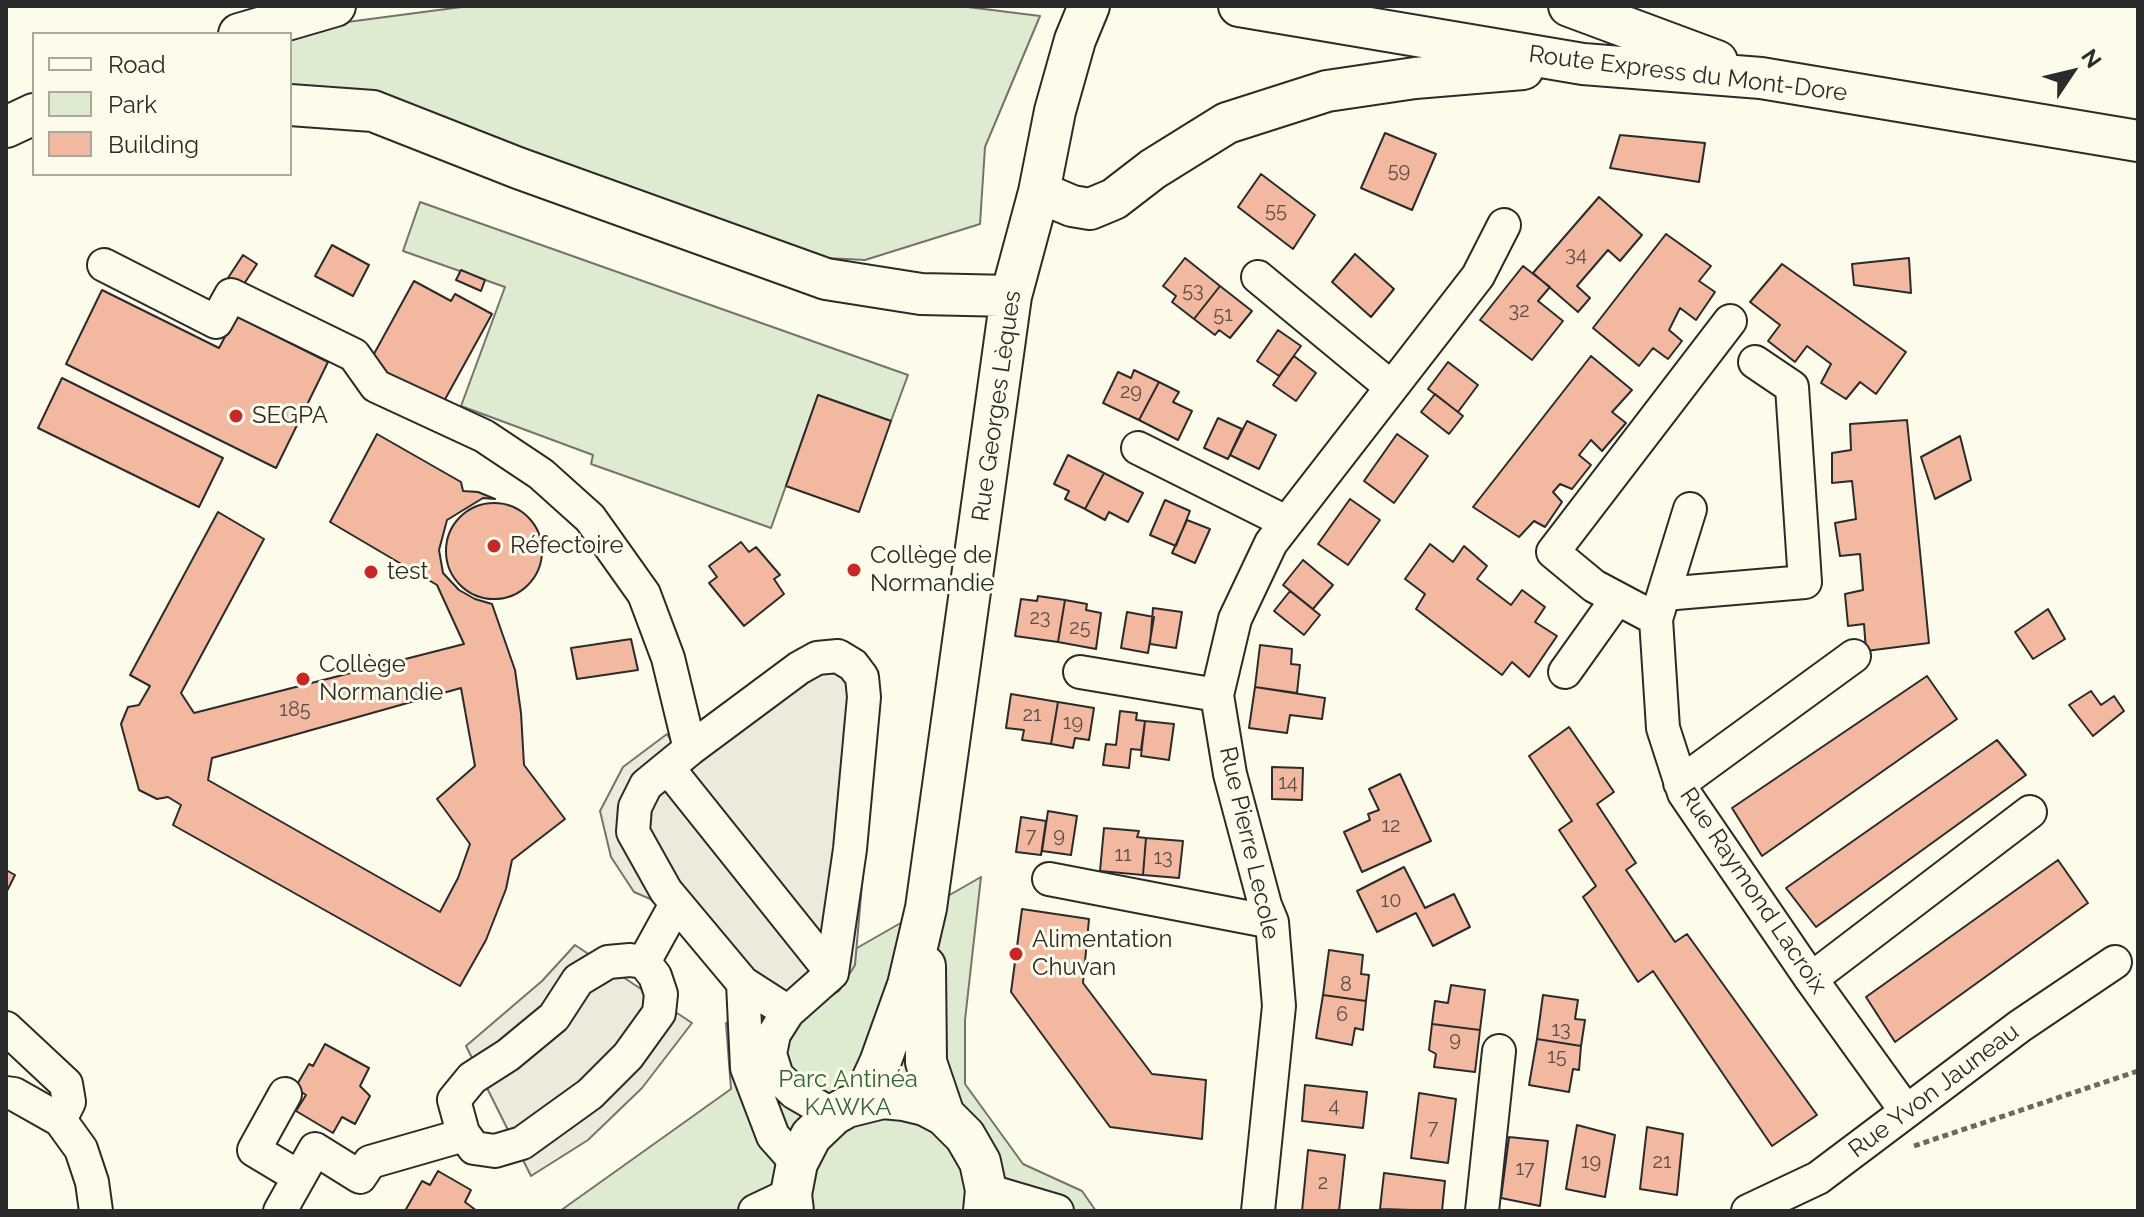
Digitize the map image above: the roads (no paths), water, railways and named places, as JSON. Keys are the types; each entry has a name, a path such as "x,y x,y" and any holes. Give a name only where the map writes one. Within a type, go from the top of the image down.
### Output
{"main road":[{"path":"246,32 335,6"},
{"name":"Rue Georges Lèques","path":"794,1189 811,1136 848,1109 880,1063 908,985 926,908 1011,296 1039,192 1055,111 1075,40 1089,6"},
{"name":"Route Express du Mont-Dore","path":"1239,6 1583,64 1761,78 2138,141"},
{"path":"1569,6 1761,78"},
{"path":"1039,192 1072,206 1090,209 1114,199 1153,169 1227,123 1327,91 1415,78 1583,64"},
{"path":"292,105 373,111 518,168 826,279 921,294 1011,296"},
{"path":"6,127 32,115"},
{"path":"6,156 32,145"},
{"name":"Rue Georges Lèques","path":"926,908 926,1062 944,1115"},
{"path":"848,1109 883,1098 925,1105 944,1115 965,1136 980,1162 985,1201"}],"street":[{"name":"Rue Pierre Lecole","path":"1258,1211 1279,1006 1272,922 1230,774 1217,695 1235,619 1271,543 1478,276 1504,225"},
{"path":"104,265 216,322 231,295 354,355 376,386 484,436 541,474 590,518 644,594 668,658 679,758 832,973"},
{"path":"1258,277 1391,387"},
{"path":"1730,321 1553,552 1594,586 1617,599 1660,606 1805,582 1792,387 1755,362"},
{"path":"1138,448 1286,522"},
{"name":"Rue Raymond Lacroix","path":"1690,509 1660,606 1663,728 1680,783 1811,979 1906,1111"},
{"path":"1565,672 1617,599"},
{"path":"788,1012 743,983 676,904 633,832 635,807 646,785 799,668 817,658 838,656 853,665 862,677 864,697 850,849 832,973 788,1012 774,1034 770,1054 777,1076 795,1093 848,1109"},
{"path":"1680,783 1854,656"},
{"path":"1080,672 1217,695"},
{"path":"1811,979 2030,812"},
{"path":"1049,879 1272,922"},
{"path":"644,962 676,904"},
{"path":"608,962 644,962 655,976 661,994 659,1013 628,1056 590,1094 522,1143 495,1151 474,1148 464,1135 454,1100 472,1078 508,1055 554,1017 578,980 608,962"},
{"name":"Rue Yvon Jauneau","path":"1748,1211 1818,1178 2020,1026 2115,962"},
{"path":"743,983 747,1068 794,1189 755,1211"},
{"path":"6,1028 66,1084 69,1102 60,1120"},
{"path":"1482,1211 1499,1051"},
{"path":"6,1093 14,1094 60,1120 81,1149 92,1182 96,1211"},
{"path":"285,1094 254,1150 299,1177"},
{"path":"280,1211 315,1149 360,1177 370,1162 464,1135"},
{"path":"985,1201 1057,1211"}],"place":[{"name":"SEGPA","path":"236,416"},
{"name":"Réfectoire","path":"494,546"},
{"name":"Collège de Normandie","path":"854,570"},
{"name":"test","path":"371,572"},
{"name":"Collège Normandie","path":"303,679"},
{"name":"Alimentation Chuvan","path":"1016,954"}],"park label":[{"name":"Parc Antinéa KAWKA","path":"848,1094"}]}
